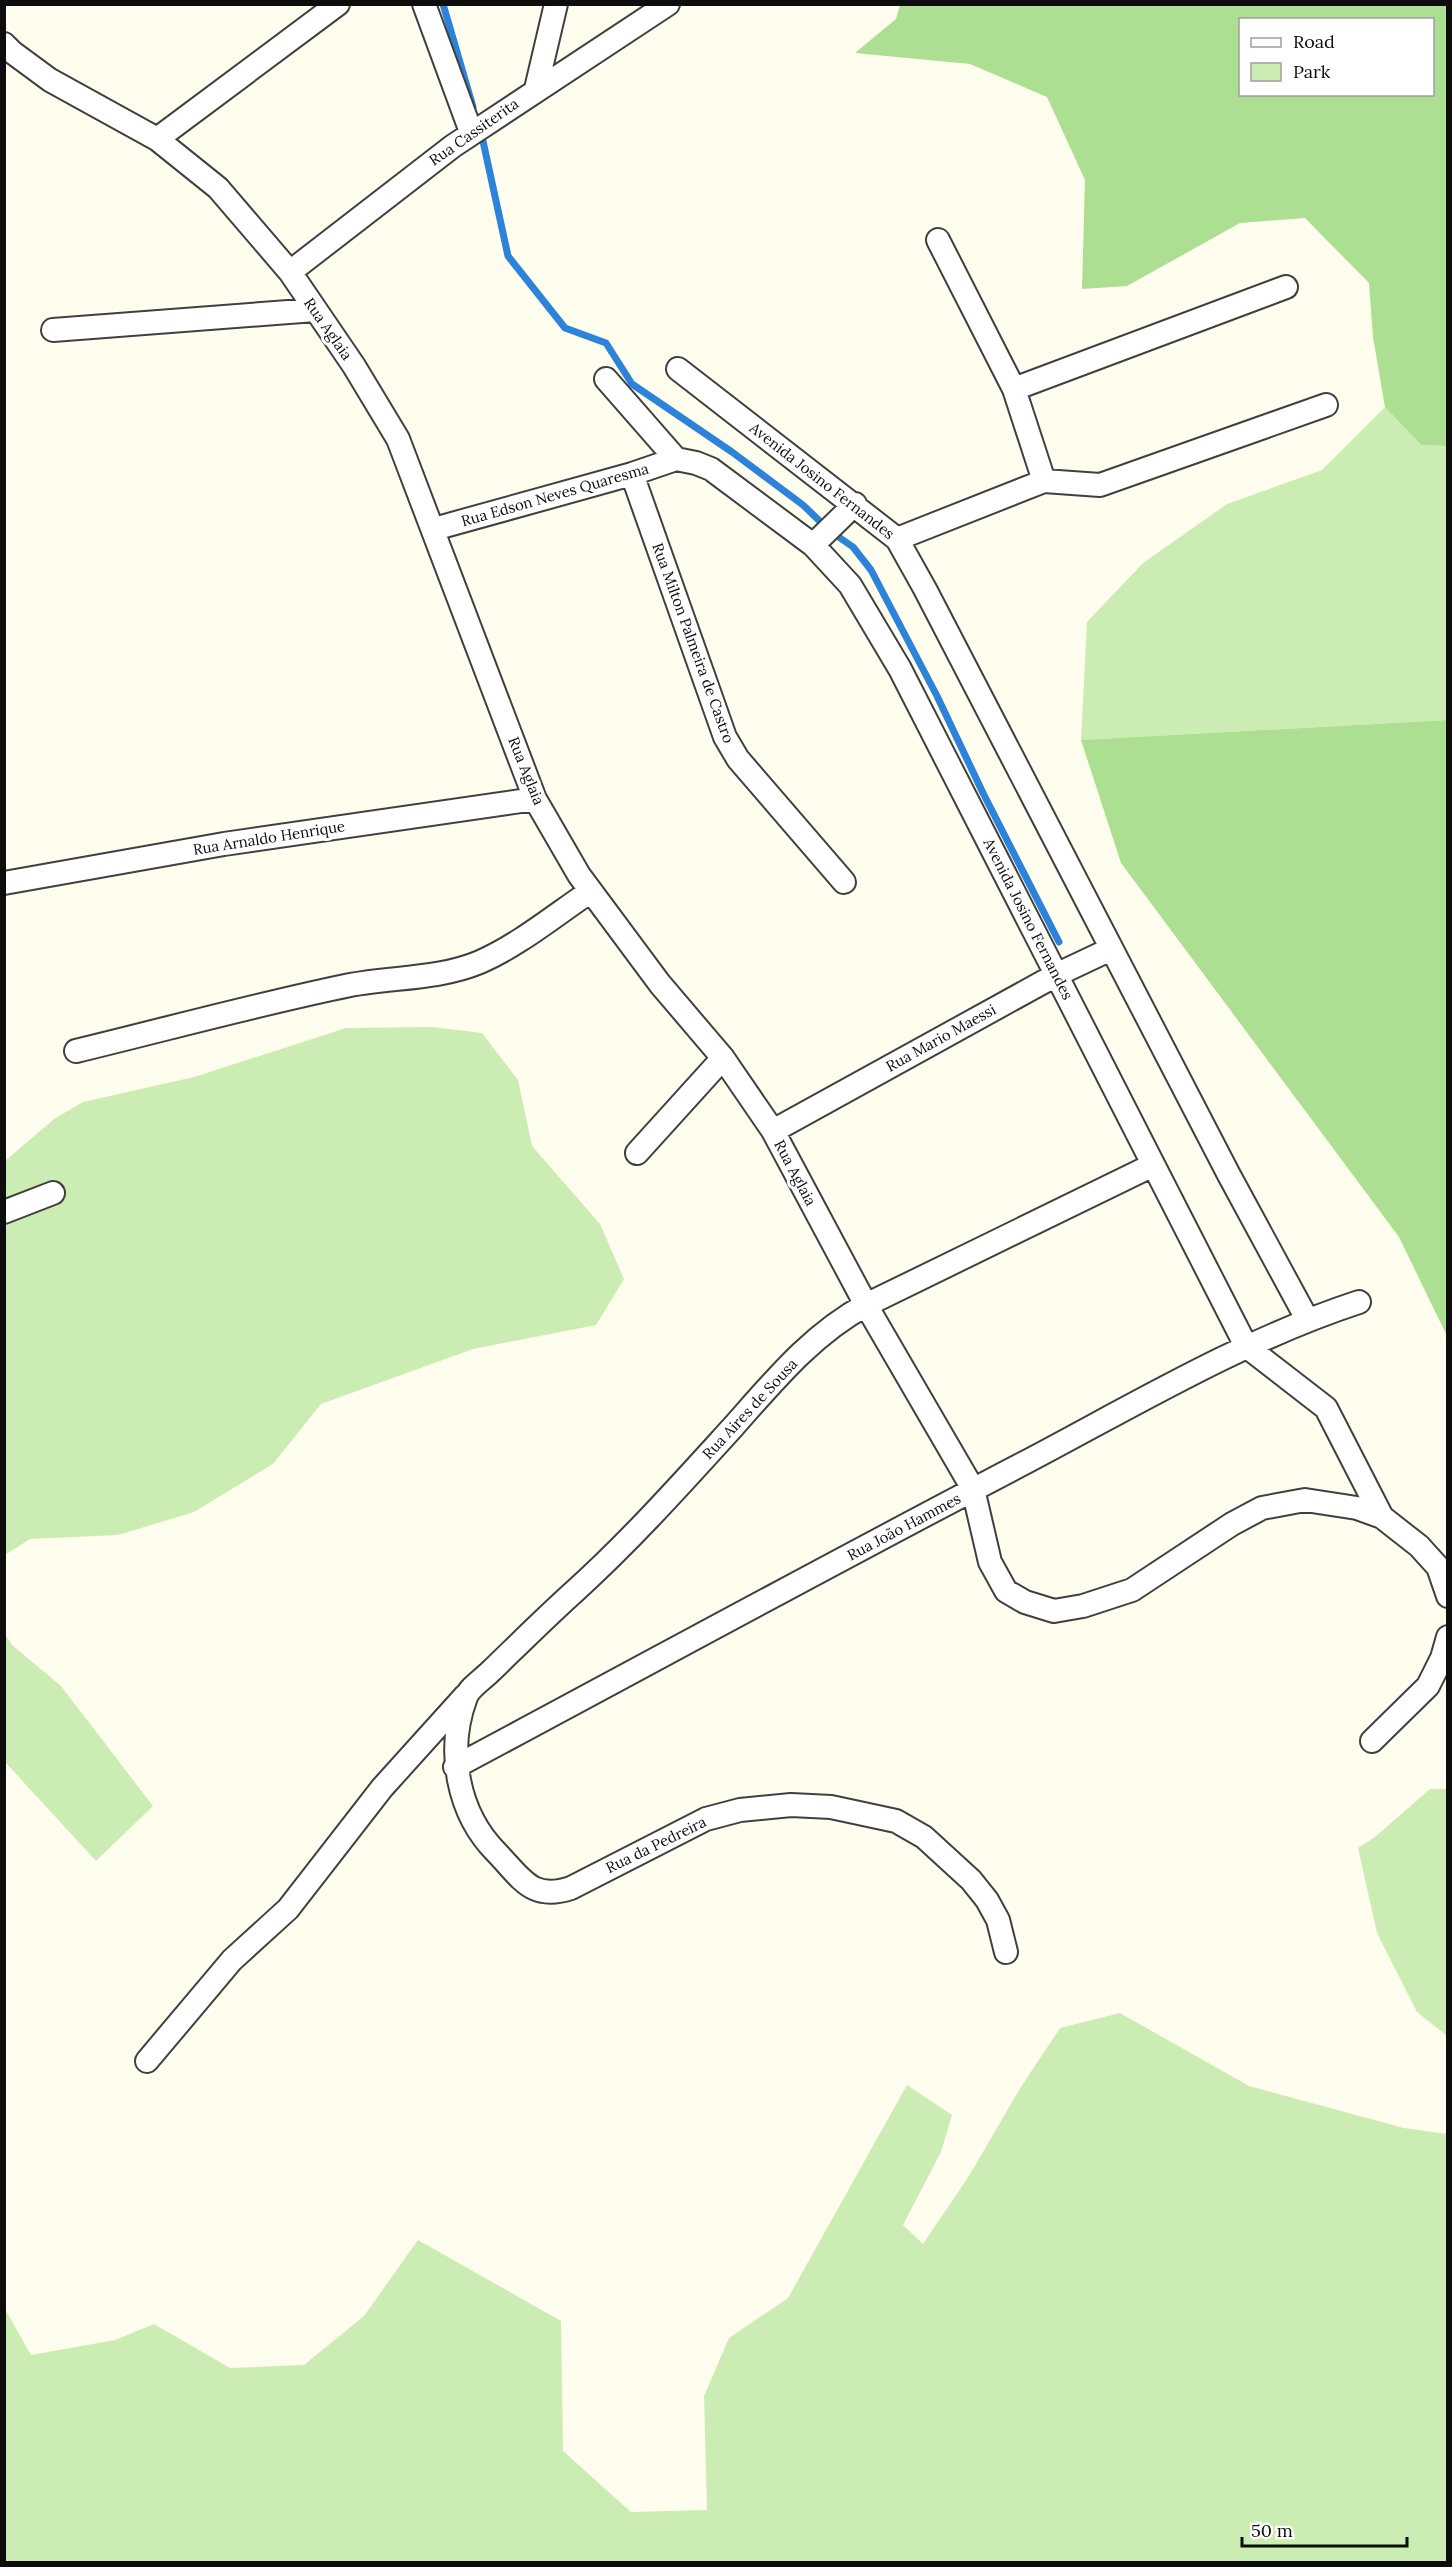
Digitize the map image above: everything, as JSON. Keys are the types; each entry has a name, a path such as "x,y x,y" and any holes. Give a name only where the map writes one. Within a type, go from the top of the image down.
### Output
{"street":[{"path":"157,140 338,4"},
{"path":"424,4 479,128"},
{"path":"536,89 556,4"},
{"name":"Rua Cassiterita","path":"290,272 479,128 668,4"},
{"name":"Rua Aglaia","path":"4,44 50,80 157,140 218,188 290,272 354,366 398,439 535,799 579,875 660,984 723,1058 773,1131 866,1305 974,1489 990,1562 1006,1591 1025,1602 1054,1611 1083,1606 1132,1590 1232,1524 1262,1508 1305,1500 1357,1508 1382,1517"},
{"path":"938,240 1014,389 1044,481"},
{"path":"1014,389 1286,287"},
{"path":"53,330 315,310"},
{"name":"Avenida Josino Fernandes","path":"678,369 855,504 897,539 1228,1175 1307,1319"},
{"path":"606,379 676,459"},
{"path":"897,539 1044,481 1100,485 1326,405"},
{"name":"Rua Edson Neves Quaresma","path":"434,529 632,474 676,459"},
{"name":"Avenida Josino Fernandes","path":"676,459 711,469 822,535 900,669 1246,1346 1326,1408 1382,1517"},
{"name":"Rua Milton Palmeira de Castro","path":"632,474 725,737 738,759 844,882"},
{"path":"822,535 855,504"},
{"name":"Rua Arnaldo Henrique","path":"4,883 224,844 535,799"},
{"path":"76,1051 365,982 450,972 480,962 504,949 591,891"},
{"name":"Rua Mario Maessi","path":"773,1131 1056,975 1111,949"},
{"path":"637,1153 723,1058"},
{"name":"Rua Aires de Sousa","path":"147,2061 232,1960 288,1909 382,1788 466,1695 537,1625 624,1545 796,1358 843,1317 1153,1165"},
{"path":"4,1212 53,1193"},
{"name":"Rua João Hammes","path":"455,1767 1246,1346 1307,1319 1359,1302"},
{"path":"1382,1517 1419,1546 1438,1567 1448,1596"},
{"path":"1372,1741 1428,1686 1442,1658 1448,1637"},
{"path":"455,1767 456,1739 466,1695"},
{"name":"Rua da Pedreira","path":"455,1767 469,1813 486,1842 538,1892 555,1893 571,1888 706,1819 740,1810 791,1805 831,1807 896,1821 924,1837 971,1880 987,1900 998,1920 1006,1952"}],"green space":[{"path":"900,5 1447,5 1447,446 1421,445 1385,407 1373,337 1369,283 1305,218 1240,223 1127,286 1082,289 1085,180 1047,97 970,64 855,53 896,19"},
{"path":"1385,407 1421,445 1447,446 1447,720 1081,740 1087,622 1143,563 1227,504 1322,470"},
{"path":"1448,720 1447,1336 1399,1237 1121,863 1081,740"},
{"path":"432,1027 482,1033 518,1080 532,1146 600,1224 624,1279 596,1325 473,1349 321,1404 273,1464 194,1512 118,1535 30,1539 5,1555 5,1161 54,1119 83,1102 194,1077 346,1028"},
{"path":"5,1634 12,1645 61,1686 153,1806 96,1861 5,1762"},
{"path":"1430,1789 1447,1789 1447,2036 1417,2012 1377,1933 1358,1848 1375,1837"},
{"path":"1120,2013 1249,2086 1404,2128 1447,2134 1447,2562 5,2562 5,2309 31,2355 115,2340 154,2324 230,2368 304,2365 364,2316 418,2240 561,2321 563,2451 631,2512 707,2510 704,2396 729,2338 788,2298 907,2085 952,2115 941,2152 903,2225 923,2244 969,2176 1019,2090 1060,2028"}],"waterway":[{"path":"443,4 473,107"},
{"path":"481,132 508,256 565,328 606,343 632,384 732,452 803,505 830,531 853,547 871,570 937,696 983,793 1059,942"}]}
